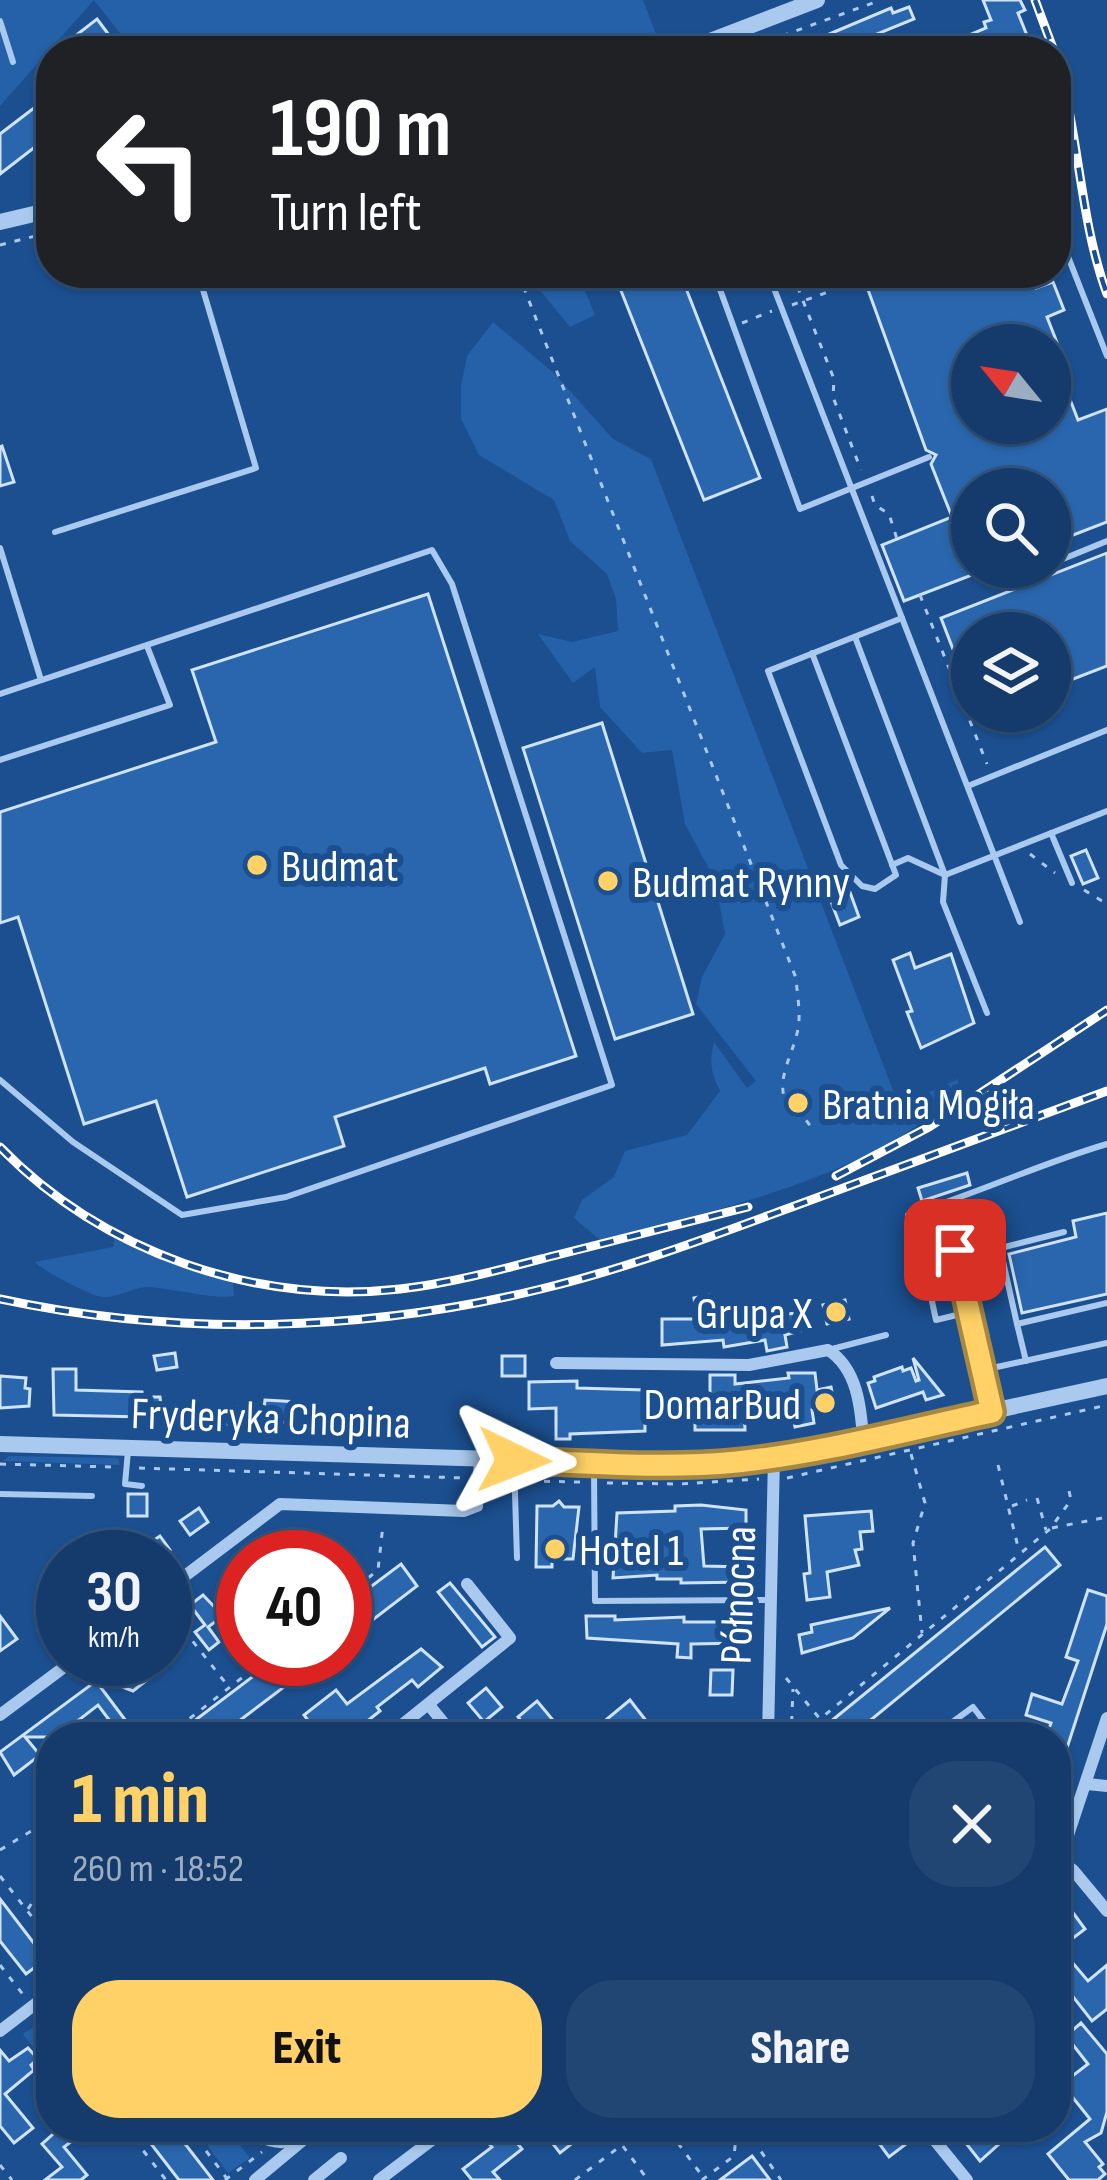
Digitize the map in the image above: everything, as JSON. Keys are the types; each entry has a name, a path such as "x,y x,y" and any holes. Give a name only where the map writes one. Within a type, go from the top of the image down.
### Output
{"street":[{"path":"723,36 817,0"},
{"path":"0,222 36,214"},
{"path":"556,1363 749,1365 828,1350 851,1372 863,1439"},
{"name":"Fryderyka Chopina","path":"0,1444 690,1465 774,1456 1107,1386"},
{"name":"Północna","path":"768,1722 774,1456"},
{"path":"192,1571 280,1504 464,1511 477,1506 480,1460"},
{"path":"407,1722 510,1638 466,1584"},
{"path":"0,1715 39,1686"},
{"path":"429,1705 443,1722"},
{"path":"1071,1833 1107,1718"},
{"path":"1087,1784 1107,1786"},
{"path":"1071,1878 1107,1911"},
{"path":"0,2031 36,2003"},
{"path":"254,2180 301,2142"},
{"path":"380,2180 429,2142"},
{"path":"936,2142 967,2180"},
{"path":"314,2180 341,2158"}],"lane":[{"path":"0,21 13,62"},
{"path":"1071,264 1107,356"},
{"path":"55,532 256,468 202,288"},
{"path":"720,288 800,509 929,457"},
{"path":"774,288 1020,922"},
{"path":"1071,556 1107,541"},
{"path":"0,548 40,680"},
{"path":"0,694 432,550 452,584 612,1085 286,1197 182,1215 73,1142 0,1080"},
{"path":"812,653 896,875 875,889 862,886 841,865 768,671 812,653 902,618"},
{"path":"855,637 945,875 943,902 987,1013"},
{"path":"0,760 170,705 147,646"},
{"path":"968,786 1107,730"},
{"path":"892,865 908,858 945,875 1107,811"},
{"path":"1051,833 1072,884"},
{"path":"908,1215 1107,1144"},
{"path":"957,1259 1064,1232"},
{"path":"1000,1248 1026,1360"},
{"path":"970,1312 936,1320 923,1259 955,1250 970,1312 992,1412"},
{"path":"1017,1324 1107,1303"},
{"path":"828,1350 886,1335"},
{"path":"983,1370 1107,1343"},
{"path":"128,1448 125,1484 142,1486"},
{"path":"514,1460 517,1558"},
{"path":"594,1463 596,1601 772,1600"},
{"path":"0,1493 92,1496"},
{"path":"952,1722 973,1707 984,1722"},
{"path":"1071,1820 1075,1822"}],"path":[{"path":"781,36 880,0"},
{"path":"0,245 36,236"},
{"path":"524,288 796,978 799,1027 781,1090 787,1109 802,1116 814,1131"},
{"path":"798,288 875,505 889,514 897,539"},
{"path":"732,327 843,288"},
{"path":"920,595 992,777"},
{"path":"1018,845 1107,904"},
{"path":"911,1454 925,1503 913,1543 922,1635"},
{"path":"998,1465 1019,1554"},
{"path":"818,1722 1048,1530 1072,1500 1069,1491"},
{"path":"1037,1498 1048,1530"},
{"path":"1009,1508 1027,1500"},
{"path":"372,1576 382,1558 383,1508"},
{"path":"1048,1530 1107,1516"},
{"path":"192,1641 229,1688"},
{"path":"780,1671 822,1722"},
{"path":"185,1722 232,1686"},
{"path":"792,1722 794,1687"},
{"path":"0,1850 36,1828"},
{"path":"0,1876 36,1922"},
{"path":"27,1910 36,1896"},
{"path":"0,1965 27,2000"},
{"path":"136,2142 166,2180"},
{"path":"199,2142 228,2180"},
{"path":"674,2142 703,2179 734,2156 735,2142"},
{"path":"754,2142 781,2180"},
{"path":"575,2180 622,2145 648,2180"},
{"path":"0,2165 12,2180"}],"shaded area":[{"path":"0,0 94,0 62,36 36,36 36,65 0,106"},
{"path":"94,0 643,0 656,34 650,36 122,36"},
{"path":"538,288 584,288 595,315 570,327"},
{"path":"493,322 555,374 613,439 651,459 899,1106 958,1079 958,1090 926,1119 840,1167 740,1203 600,1240 574,1218 582,1200 614,1177 625,1151 687,1135 720,1091 712,1067 714,1042 747,1088 756,1081 696,1004 702,977 725,934 715,880 685,824 672,750 642,753 600,707 595,667 573,683 538,634 572,642 618,631 616,599 607,574 570,541 554,500 479,455 461,419 467,356"},
{"path":"115,1236 173,1264 233,1282 234,1296 149,1287 102,1297 35,1262 113,1247"},
{"path":"9,1456 118,1458 120,1465 3,1461"},
{"path":"36,2025 36,2051 23,2034"},
{"path":"204,2142 238,2142 250,2158 228,2173"}],"building":[{"path":"983,0 1020,0 1025,10 1018,13 1027,36 967,36 986,28 984,22 991,20"},
{"path":"909,7 914,19 872,36 825,36 891,8 893,13"},
{"path":"97,19 110,36 75,36"},
{"path":"36,106 36,146 0,174 0,134"},
{"path":"620,288 686,288 760,478 704,500"},
{"path":"867,288 1055,288 1064,310 1047,317 1050,324 951,324 951,444 1071,444 1071,402 1078,420 1107,409 1107,522 1071,536 1071,468 951,468 951,514 931,464 936,455 926,450"},
{"path":"0,447 14,482 0,486"},
{"path":"951,517 951,583 904,601 882,545"},
{"path":"1107,553 1107,666 1071,680 1071,612 956,612 1018,588 1071,588 1071,567"},
{"name":"Budmat","path":"428,594 576,1056 490,1084 485,1068 335,1117 344,1146 187,1197 156,1101 84,1124 18,917 0,923 0,812 216,742 192,670"},
{"path":"951,614 951,644 941,618"},
{"name":"Budmat Rynny","path":"602,723 693,1014 615,1039 523,748"},
{"path":"1086,850 1098,878 1083,884 1071,856"},
{"path":"847,884 859,917 840,925 827,891"},
{"path":"910,953 915,968 951,954 974,1023 921,1048 893,960"},
{"path":"967,1173 970,1185 922,1201 918,1188"},
{"path":"1107,1213 1107,1294 1022,1313 1009,1254 1076,1237 1073,1221"},
{"path":"709,1295 714,1329 769,1319 766,1304 796,1313 800,1331 785,1335 787,1347 767,1351 765,1340 724,1347 723,1340 662,1345 662,1319 697,1319 694,1298"},
{"name":"Grupa X","path":"845,1300 849,1319 827,1324 823,1305"},
{"path":"175,1353 177,1367 157,1370 154,1356"},
{"path":"502,1356 525,1356 525,1376 502,1376"},
{"path":"913,1358 943,1395 926,1400 923,1392 876,1408 868,1383 902,1367 903,1371 911,1368 919,1380"},
{"path":"53,1369 76,1369 76,1390 142,1392 142,1397 160,1397 161,1406 189,1407 189,1418 54,1415"},
{"path":"788,1373 815,1373 817,1390 831,1387 835,1406 812,1410 814,1423 795,1427 790,1402 744,1406 745,1430 695,1430 695,1408 710,1408 710,1375 735,1375 735,1384 789,1378"},
{"path":"0,1376 26,1378 29,1406 0,1408"},
{"path":"577,1381 577,1388 645,1390 645,1398 675,1398 677,1418 645,1418 645,1431 570,1434 570,1439 556,1439 556,1408 529,1409 529,1382"},
{"path":"265,1400 298,1402 296,1423 245,1420 245,1425 223,1424 224,1407 264,1408"},
{"path":"128,1494 147,1494 147,1516 128,1516"},
{"name":"Hotel 1","path":"559,1501 564,1507 579,1507 573,1559 552,1559 552,1567 536,1567 537,1506"},
{"path":"701,1505 746,1510 746,1528 701,1529 704,1566 746,1567 747,1582 681,1583 681,1579 657,1579 657,1575 613,1578 617,1513"},
{"path":"199,1508 208,1522 192,1534 180,1521"},
{"path":"871,1511 873,1531 860,1532 862,1549 855,1550 859,1565 827,1572 830,1597 807,1600 804,1574 810,1573 805,1516"},
{"path":"1045,1547 1060,1565 868,1722 830,1722"},
{"path":"401,1564 417,1586 372,1620 372,1586"},
{"path":"450,1583 495,1637 482,1647 438,1592"},
{"path":"1088,1590 1107,1596 1107,1624 1071,1736 1071,1722 1026,1715 1032,1694 1062,1704 1078,1661 1066,1657"},
{"path":"203,1595 216,1609 216,1621 208,1627 216,1644 209,1650 195,1632 205,1625 192,1603"},
{"path":"890,1608 853,1638 802,1653 799,1635 812,1632 811,1625"},
{"path":"0,1616 17,1639 0,1651"},
{"path":"586,1616 744,1622 743,1643 691,1644 691,1658 677,1657 678,1644 587,1638"},
{"path":"421,1649 442,1667 418,1687 412,1680 377,1707 380,1711 366,1722 309,1722 304,1715 336,1690 347,1704"},
{"path":"711,1670 733,1670 732,1695 710,1695"},
{"path":"89,1686 100,1686 127,1722 111,1722 98,1705 76,1722 41,1722"},
{"path":"240,1686 285,1686 238,1722 193,1722"},
{"path":"486,1688 502,1707 484,1722 468,1703"},
{"path":"630,1700 647,1722 610,1722 607,1719"},
{"path":"537,1701 554,1722 522,1722 518,1717"},
{"path":"36,1725 36,1737 25,1737 36,1750 36,1758 14,1775 0,1752"},
{"path":"0,1899 36,1946 36,1966 26,1974 0,1941"},
{"path":"1071,1910 1085,1929 1071,1940"},
{"path":"1071,1961 1088,1981 1107,1965 1107,2009 1092,2021 1071,1994"},
{"path":"1081,2023 1107,2054 1107,2112 1101,2133 1085,2142 1103,2164 1099,2167 1105,2174 1098,2180 1069,2180 1048,2154 1062,2142 1071,2142 1071,2135 1090,2119 1071,2095 1071,2077 1088,2064 1071,2042 1071,2032"},
{"path":"28,2048 36,2057 31,2065 34,2070 5,2094 33,2128 14,2143 0,2126 0,2050 9,2061"},
{"path":"71,2142 64,2147 87,2175 81,2180 45,2180 62,2167 42,2144"},
{"path":"150,2142 184,2142 213,2180 179,2180"},
{"path":"488,2142 516,2142 522,2149 493,2172 500,2180 472,2180 463,2169 492,2147"},
{"path":"551,2142 574,2142 560,2153"},
{"path":"878,2142 904,2142 906,2144 889,2157"},
{"path":"965,2142 1001,2142 980,2161"},
{"path":"752,2156 770,2180 720,2180"}],"railway":[{"path":"1035,0 1048,36"},
{"path":"1071,123 1091,236 1107,294"},
{"path":"836,1176 929,1127 1107,1010"},
{"path":"0,1299 134,1320 202,1324 339,1321 475,1303 574,1281 672,1250 1107,1091"},
{"path":"0,1147 85,1216 133,1242 237,1279 291,1288 345,1292 439,1283 748,1207"}],"place":[{"name":"Budmat","path":"257,865"},
{"name":"Budmat Rynny","path":"608,881"},
{"name":"Bratnia Mogiła","path":"798,1103"},
{"name":"Grupa X","path":"836,1312"},
{"name":"DomarBud","path":"825,1403"},
{"name":"Hotel 1","path":"555,1549"}],"route":[{"path":"514,1460 740,1462 992,1412 955,1250"}]}
